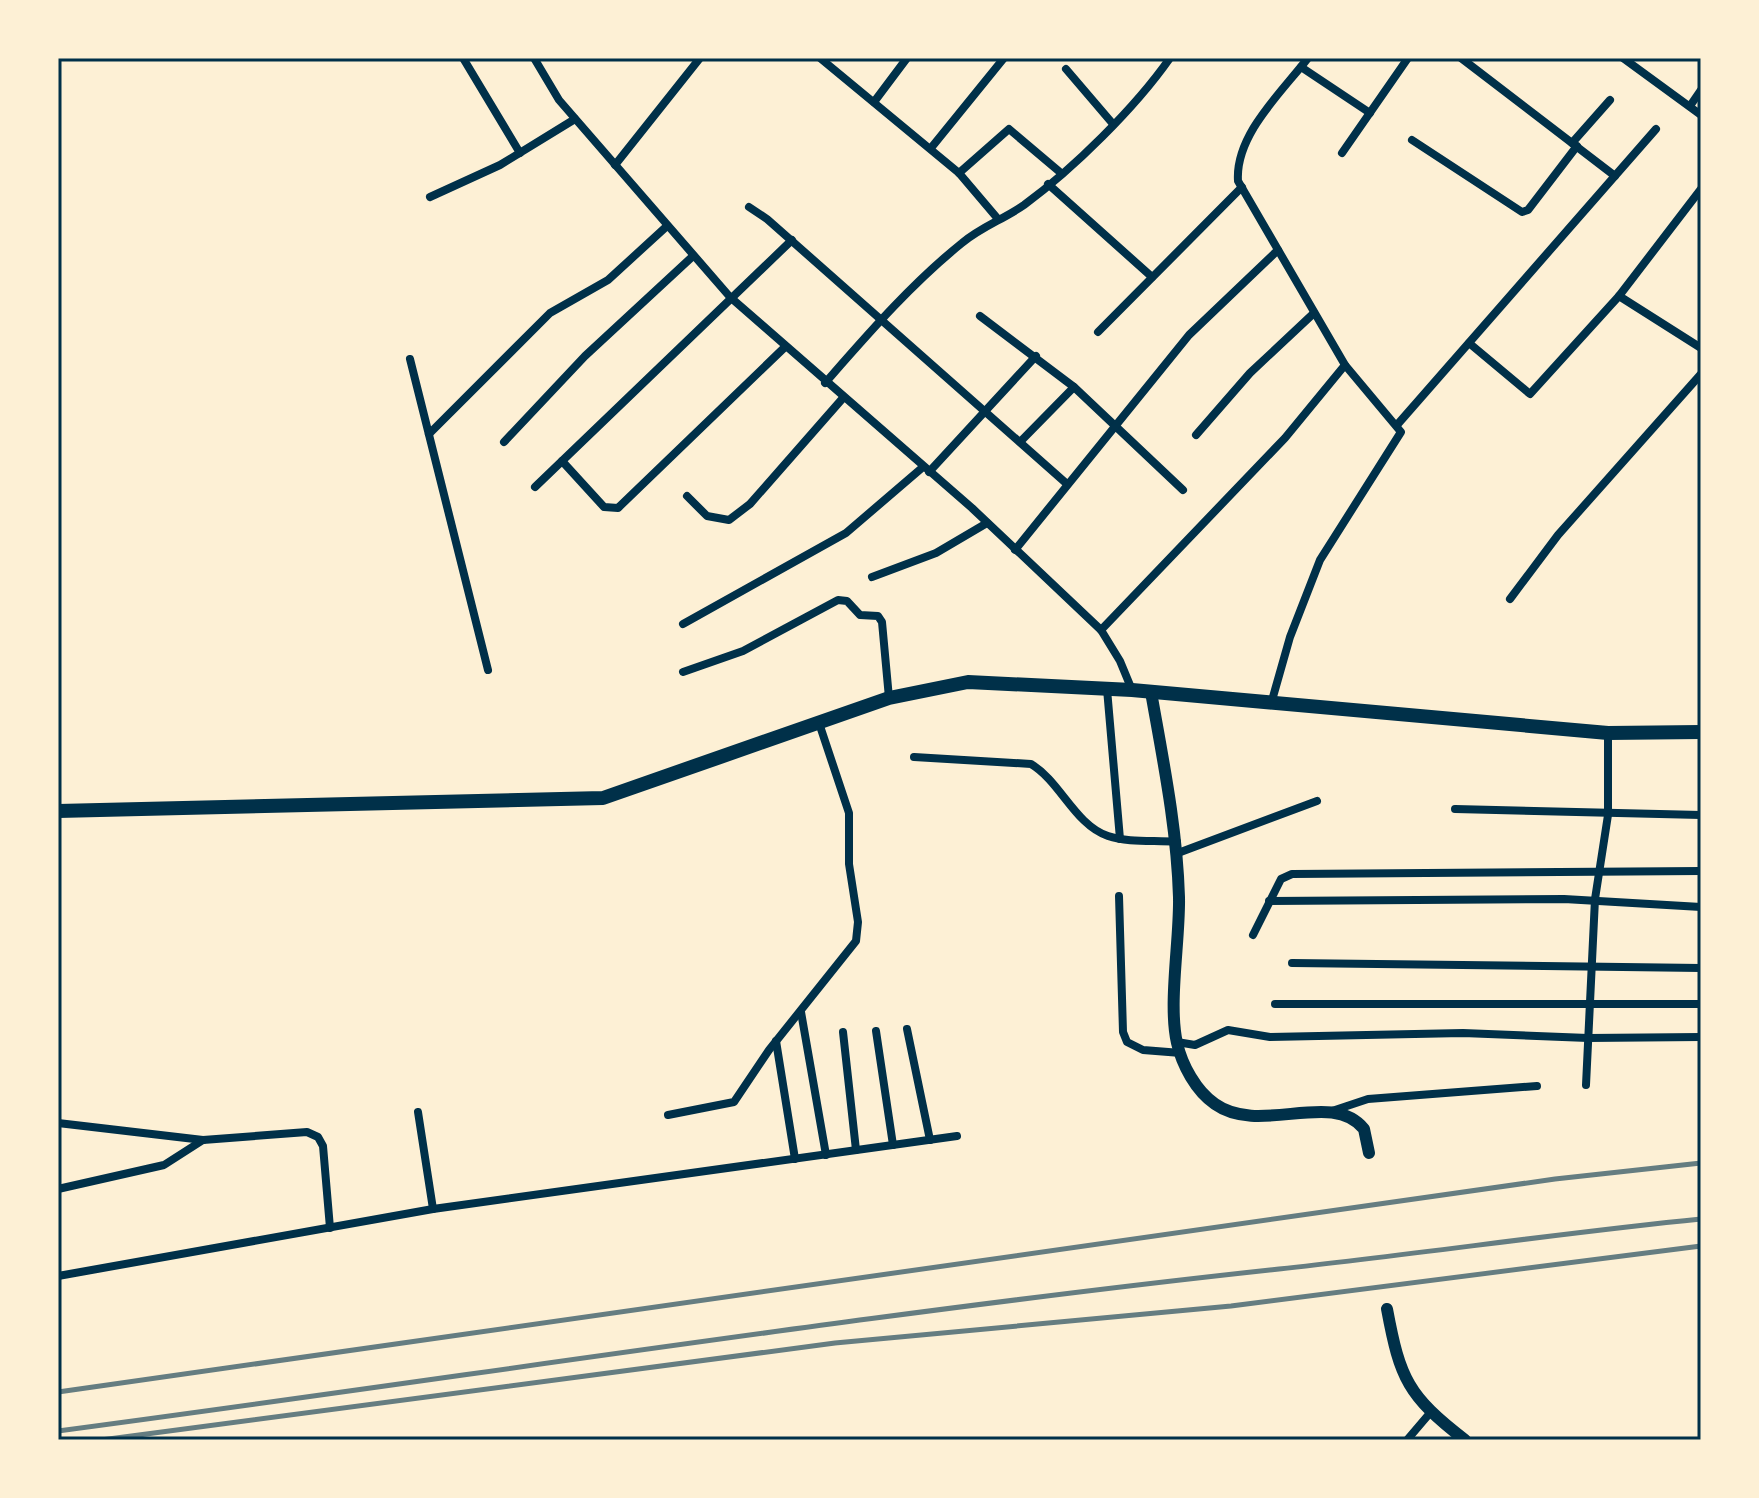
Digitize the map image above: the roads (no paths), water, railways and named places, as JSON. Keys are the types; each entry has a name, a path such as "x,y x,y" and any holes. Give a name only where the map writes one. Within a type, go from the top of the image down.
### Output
{"main road":[{"path":"58,811 603,798 889,698 968,682 1132,690 1481,724 1608,733 1701,732"}],"street":[{"path":"463,58 520,153"},
{"path":"534,58 575,119 730,297 987,523 1101,630 1120,661 1132,690"},
{"path":"615,165 700,58"},
{"path":"820,58 959,173 998,219"},
{"path":"874,102 907,58"},
{"path":"931,148 1004,58"},
{"path":"825,383 880,320 959,245 1024,205 1134,105 1170,58"},
{"path":"1271,704 1290,637 1320,560 1333,534 1400,439 1397,425 1345,365 1242,187 1237,167 1241,151 1308,58"},
{"path":"1342,153 1408,58"},
{"path":"1461,58 1615,176"},
{"path":"1623,58 1701,115"},
{"path":"1301,67 1370,113"},
{"path":"1066,69 1113,124"},
{"path":"1690,106 1701,90"},
{"path":"1412,140 1522,212 1528,210 1610,100"},
{"path":"430,197 520,153 575,119"},
{"path":"959,173 1009,129 1061,173"},
{"path":"1397,425 1656,129"},
{"path":"1048,184 1152,277"},
{"path":"1098,332 1242,187"},
{"path":"1469,343 1530,394 1619,296 1701,189"},
{"path":"749,207 792,240 1067,484"},
{"path":"429,434 550,313 608,280 667,226"},
{"path":"535,487 792,240"},
{"path":"1015,550 1189,335 1278,250"},
{"path":"504,442 585,356 693,256"},
{"path":"1619,296 1701,348"},
{"path":"1196,435 1250,373 1314,313"},
{"path":"980,316 1074,387 1183,490"},
{"path":"562,461 604,507 618,508 785,347"},
{"path":"683,624 846,533 926,469 1036,356"},
{"path":"410,359 488,670"},
{"path":"1101,630 1285,438 1345,365"},
{"path":"1510,599 1558,535 1701,374"},
{"path":"1020,442 1074,387"},
{"path":"687,496 707,516 729,520 750,504 843,398"},
{"path":"872,577 936,553 987,523"},
{"path":"683,672 766,640 838,600 847,601 860,615 878,616 882,622 889,698"},
{"path":"1107,689 1120,839"},
{"path":"1151,692 1177,848 1180,1052 1200,1091 1222,1109 1246,1117 1332,1112 1368,1099 1537,1086"},
{"path":"668,1115 734,1102 776,1041 856,941 858,922 848,854 851,825 819,723"},
{"path":"1586,1085 1595,899 1608,815 1608,733"},
{"path":"914,757 1031,764 1042,770 1093,828 1120,839 1177,848 1317,801"},
{"path":"1455,809 1701,815"},
{"path":"1253,935 1281,879 1292,874 1701,871"},
{"path":"1119,896 1123,1032 1127,1042 1143,1050 1180,1052 1228,1030 1270,1037 1463,1033 1588,1038 1701,1037"},
{"path":"1269,901 1595,899 1701,907"},
{"path":"1292,963 1701,968"},
{"path":"1275,1004 1701,1004"},
{"path":"801,1012 826,1155"},
{"path":"907,1029 930,1140"},
{"path":"876,1031 893,1145"},
{"path":"843,1032 856,1150"},
{"path":"776,1041 795,1159"},
{"path":"418,1112 433,1209"},
{"path":"1332,1112 1357,1121 1364,1129 1369,1153"},
{"path":"58,1123 203,1140 307,1132 318,1137 323,1146 330,1228"},
{"path":"58,1276 433,1209 957,1136"},
{"path":"58,1189 164,1165 203,1140"},
{"path":"1387,1309 1396,1358 1417,1399 1465,1440"},
{"path":"1407,1440 1430,1413"}],"railway":[{"path":"58,1392 1555,1179 1701,1163"},
{"path":"58,1431 973,1305 1701,1219"},
{"path":"101,1440 835,1343 1231,1306 1701,1246"}]}
